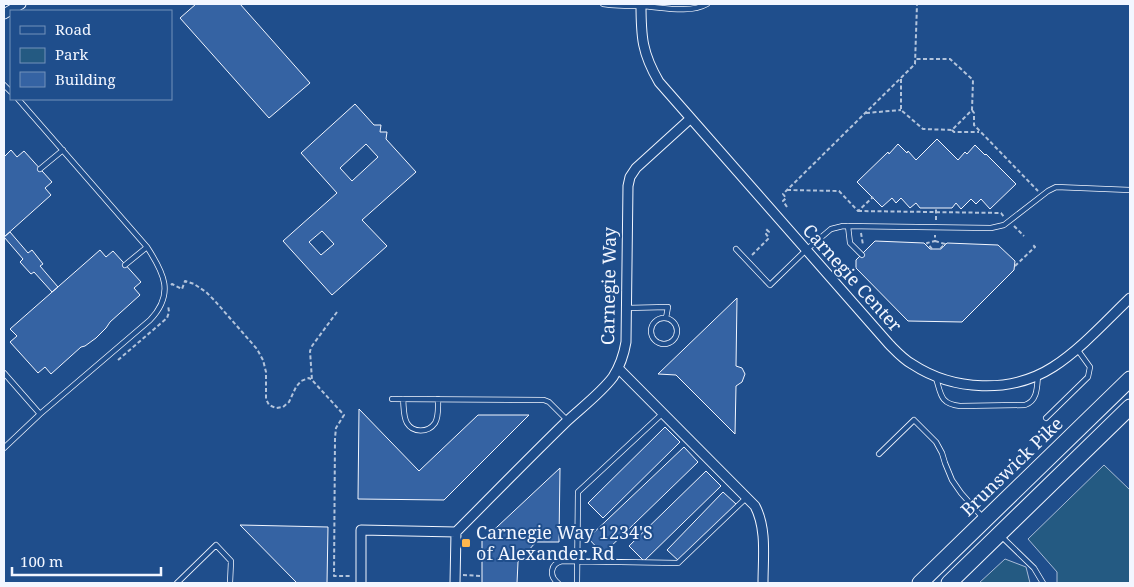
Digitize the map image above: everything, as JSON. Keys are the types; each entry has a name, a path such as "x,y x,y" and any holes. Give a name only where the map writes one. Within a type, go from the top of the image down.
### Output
{"highway":[{"name":"Brunswick Pike","path":"920,583 1130,379"},
{"path":"955,581 1000,534 1130,407"}],"street":[{"name":"Carnegie Center","path":"641,5 642,37 645,53 650,68 659,82 897,353 912,364 936,376 960,384 997,386 1015,383 1038,375 1069,356 1130,298"},
{"name":"Carnegie Way","path":"456,532 611,379 618,368 624,354 626,342 627,194 630,177 636,168 690,119"},
{"path":"618,368 755,506 760,514 763,529 763,583"},
{"path":"361,580 361,530 456,532 458,579"}],"lane":[{"path":"602,4 682,9 707,4"},
{"path":"4,448 40,414 150,320 158,310 164,291 164,277 158,263 147,247 19,100"},
{"path":"40,169 63,150"},
{"path":"736,249 770,285 831,229 848,226 991,228 1004,225 1042,195 1056,187 1130,190"},
{"path":"848,226 850,243 862,254"},
{"path":"125,265 147,247"},
{"path":"626,308 668,307 666,318"},
{"path":"666,318 674,323 677,331 674,340 667,344 662,344 652,337 651,329 655,321 666,318"},
{"path":"1046,418 1088,377 1090,367 1077,348"},
{"path":"4,373 40,414"},
{"path":"936,376 940,391 946,402 960,406 1029,404 1036,394 1038,375"},
{"path":"392,399 544,400 549,402 568,421"},
{"path":"403,399 406,422 411,428 420,431 428,429 435,424 438,415 438,399"},
{"path":"577,583 578,492 663,413"},
{"path":"879,454 914,420 936,442 952,480 985,520"},
{"path":"558,583 551,574 552,568 556,562 562,561 678,563 747,498"},
{"path":"1000,534 1034,568 1043,583"},
{"path":"177,583 216,545 231,561 230,583"}],"path":[{"path":"787,207 783,201 786,198 783,194 916,64 917,4"},
{"path":"916,58 950,58 973,80 972,110 974,126 1042,195"},
{"path":"901,79 901,110"},
{"path":"866,113 901,110 923,129 980,132"},
{"path":"952,130 972,110"},
{"path":"787,190 839,191 859,211 860,216"},
{"path":"859,211 873,198"},
{"path":"859,211 1001,213 1005,217"},
{"path":"1014,226 1024,236"},
{"path":"752,255 769,238 766,234 769,232 766,229"},
{"path":"861,232 862,242 866,250"},
{"path":"935,241 945,244 940,249"},
{"path":"927,243 932,249"},
{"path":"1015,266 1035,247 1032,244"},
{"path":"170,292 172,284 182,289 186,281 194,284 215,300 258,349 266,372 266,400 269,405 283,408 289,402 300,381 309,378 344,416 336,428 335,438 334,576 361,580"},
{"path":"118,360 167,318 169,312 168,304"},
{"path":"312,380 310,351 337,312"},
{"path":"458,579 482,576"}],"green space":[{"path":"1104,465 1130,490 1130,583 1057,583 1057,572 1028,539"},
{"path":"1005,559 1026,567 1030,583 979,583"}],"building":[{"path":"196,4 240,4 310,83 269,118 180,18"},
{"path":"355,104 374,125 381,125 380,132 387,132 386,139 416,172 362,220 387,246 332,295 283,241 337,193 301,153","holes":["366,144 378,157 352,181 340,168","322,231 334,244 321,255 309,242"]},
{"path":"937,139 958,160 975,145 1016,184 990,209 981,199 976,204 971,199 961,209 956,203 952,208 920,208 916,203 910,208 901,198 896,203 892,198 882,207 857,182 898,144 916,160"},
{"path":"11,150 17,157 24,151 52,182 45,188 51,195 4,237 4,157"},
{"path":"10,232 28,253 32,250 43,264 40,266 58,287 52,292 34,272 31,274 20,262 23,259 4,237"},
{"path":"875,241 924,243 930,249 941,249 947,243 998,245 1015,261 1014,270 962,322 908,321 856,268 856,260"},
{"path":"100,250 106,257 113,251 141,282 134,288 140,295 110,322 96,338 81,347 51,374 45,367 38,373 10,342 17,336 10,329"},
{"path":"737,298 736,366 742,368 745,374 742,382 736,386 735,434 676,375 658,374"},
{"path":"359,409 419,471 478,415 529,415 444,500 358,499"},
{"path":"665,427 680,442 603,518 588,503"},
{"path":"684,447 698,462 603,554 588,538"},
{"path":"560,468 559,542 536,542 518,562 517,583 482,583 482,541"},
{"path":"706,471 721,486 644,561 629,546"},
{"path":"723,492 736,504 680,562 667,550"},
{"path":"240,525 328,527 327,583 297,583"}],"place":[{"name":"Carnegie Way 1234'S of Alexander Rd","path":"466,543"}]}
